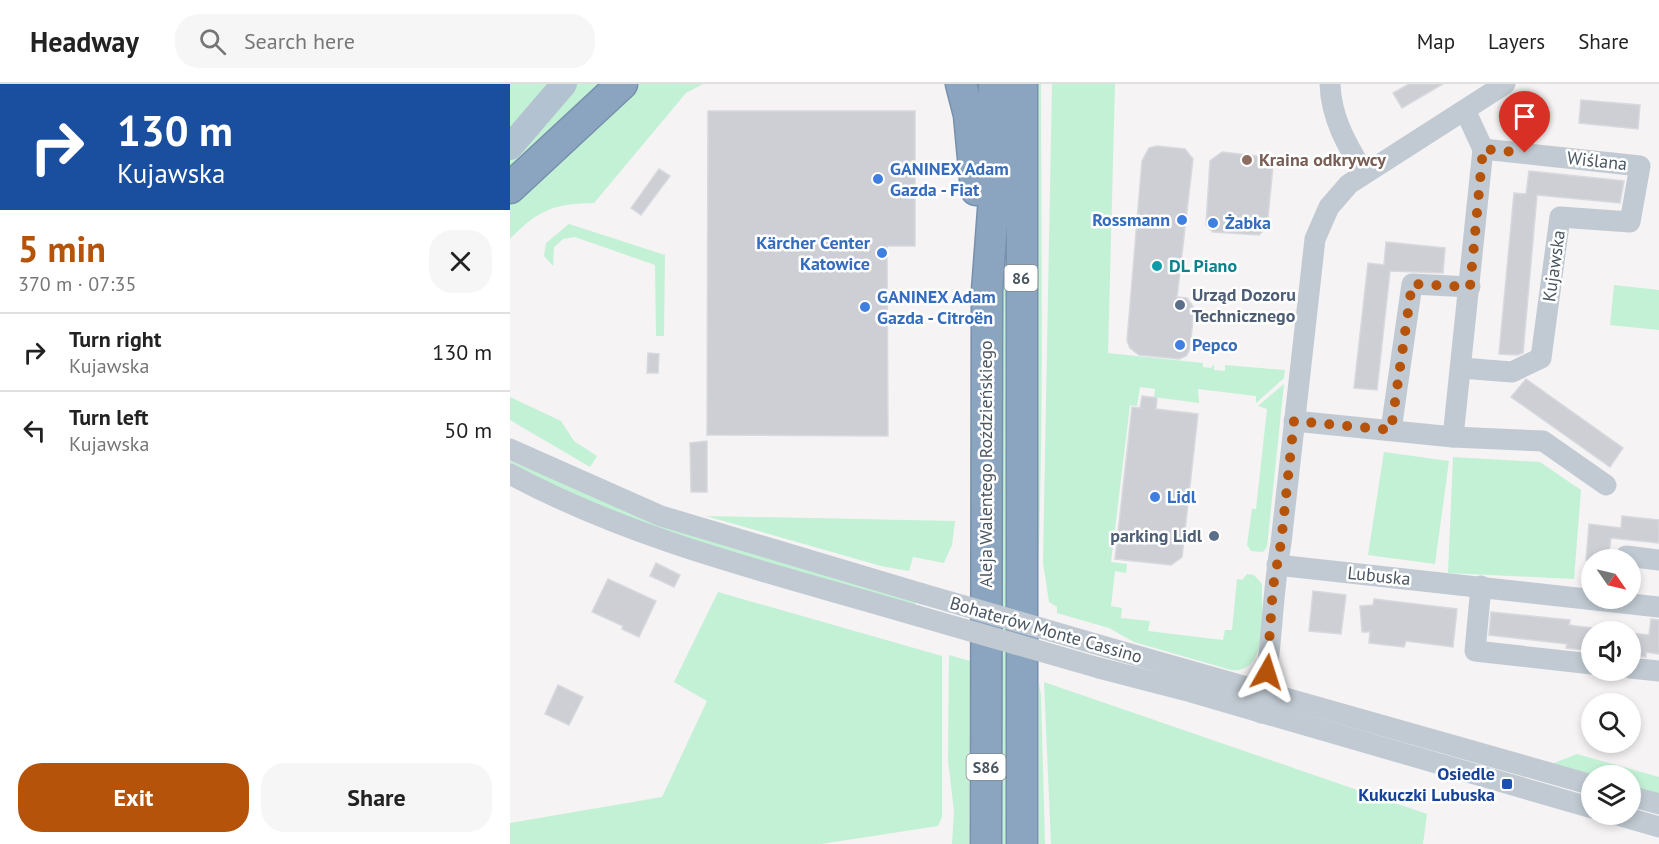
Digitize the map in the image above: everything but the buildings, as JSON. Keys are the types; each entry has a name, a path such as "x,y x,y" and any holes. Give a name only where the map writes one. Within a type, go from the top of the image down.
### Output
{"highway":[{"path":"510,188 622,84"},
{"path":"961,84 969,115 987,291"},
{"name":"Aleja Walentego Roździeńskiego","path":"987,844 987,291 994,196 994,84"},
{"name":"Aleja Walentego Roździeńskiego","path":"1022,84 1022,844"}],"main road":[{"path":"510,147 564,84"}],"street":[{"path":"1330,84 1334,114 1347,146 1365,173"},
{"path":"1263,703 1315,239 1323,217 1336,197 1365,173 1505,84"},
{"path":"1453,436 1483,149 1465,110"},
{"name":"Wiślana","path":"1483,149 1640,166"},
{"name":"Kujawska","path":"1461,368 1512,372 1541,358 1560,217 1630,222 1640,166"},
{"path":"1391,430 1412,284 1470,287"},
{"path":"1294,421 1453,436 1543,441 1606,485"},
{"name":"Bohaterów Monte Cassino","path":"510,449 661,516 1106,647 1263,703 1581,804"},
{"name":"Bohaterów Monte Cassino","path":"510,474 561,500 636,532 1098,669 1263,703 1581,782"},
{"path":"1641,558 1659,560"},
{"name":"Lubuska","path":"1277,565 1581,597"},
{"path":"1481,586 1475,651 1581,663"},
{"name":"Lubuska","path":"1641,604 1659,607"},
{"path":"1641,669 1659,671"},
{"path":"1641,799 1659,804"},
{"path":"1641,822 1659,827"}],"green space":[{"path":"510,84 553,84 510,134"},
{"path":"576,84 612,84 510,178 510,160"},
{"path":"633,84 703,84 686,93 594,203 568,205 548,210 530,221 510,239 510,198"},
{"path":"1011,84 1010,844 1001,844 1002,175"},
{"path":"1036,84 1041,84 1042,390 1038,574 1036,574"},
{"path":"1052,84 1115,84 1108,353 1203,363 1203,367 1211,368 1214,364 1214,370 1225,371 1225,365 1285,370 1284,378 1256,403 1256,396 1198,389 1199,403 1154,397 1155,389 1140,387 1137,406 1130,405 1111,562 1127,564 1126,573 1115,571 1111,606 1122,608 1121,618 1150,621 1148,631 1223,640 1225,630 1232,630 1237,579 1242,580 1247,574 1254,575 1262,584 1261,638 1252,662 1243,669 1231,670 1134,642 1109,628 1057,613 1057,607 1049,602 1043,562"},
{"path":"569,224 665,255 664,336 656,336 655,265 575,237 563,239 554,247 553,266 544,256 546,243"},
{"path":"1614,285 1659,290 1659,330 1610,325"},
{"path":"1284,384 1267,547 1263,552 1251,551 1247,545 1252,509 1256,509 1267,409 1258,406"},
{"path":"510,397 561,421 574,441 597,456 590,467 510,420"},
{"path":"1384,452 1449,461 1435,564 1368,555"},
{"path":"1453,457 1540,462 1581,490 1574,579 1448,573"},
{"path":"510,461 555,479 917,600 914,608 641,525 510,465"},
{"path":"706,516 955,521 952,545 944,563 913,557 909,571 881,566"},
{"path":"718,592 942,656 942,817 938,826 821,844 510,844 510,823 662,797 707,701 674,682"},
{"path":"949,655 970,661 969,844 952,844 954,811 948,760"},
{"path":"1044,682 1427,814 1423,844 1051,844"},
{"path":"1039,683 1041,695 1045,844 1039,844"},
{"path":"1577,754 1616,765 1581,765 1581,773 1549,765"},
{"path":"1641,772 1659,777 1659,796 1641,791"}],"place":[{"name":"Kraina odkrywcy","path":"1247,160"},
{"name":"GANINEX Adam Gazda - Fiat","path":"878,179"},
{"name":"Rossmann","path":"1182,220"},
{"name":"Żabka","path":"1213,223"},
{"name":"Kärcher Center Katowice","path":"882,253"},
{"name":"DL Piano","path":"1157,266"},
{"name":"Urząd Dozoru Technicznego","path":"1180,305"},
{"name":"GANINEX Adam Gazda - Citroën","path":"865,307"},
{"name":"Pepco","path":"1180,345"},
{"name":"Lidl","path":"1155,497"},
{"name":"parking Lidl","path":"1214,536"},
{"name":"Osiedle Kukuczki Lubuska","path":"1507,784"}],"route":[{"path":"1267,672 1273,587 1281,543 1294,421 1391,430 1412,284 1470,287 1483,149 1525,153"}]}
